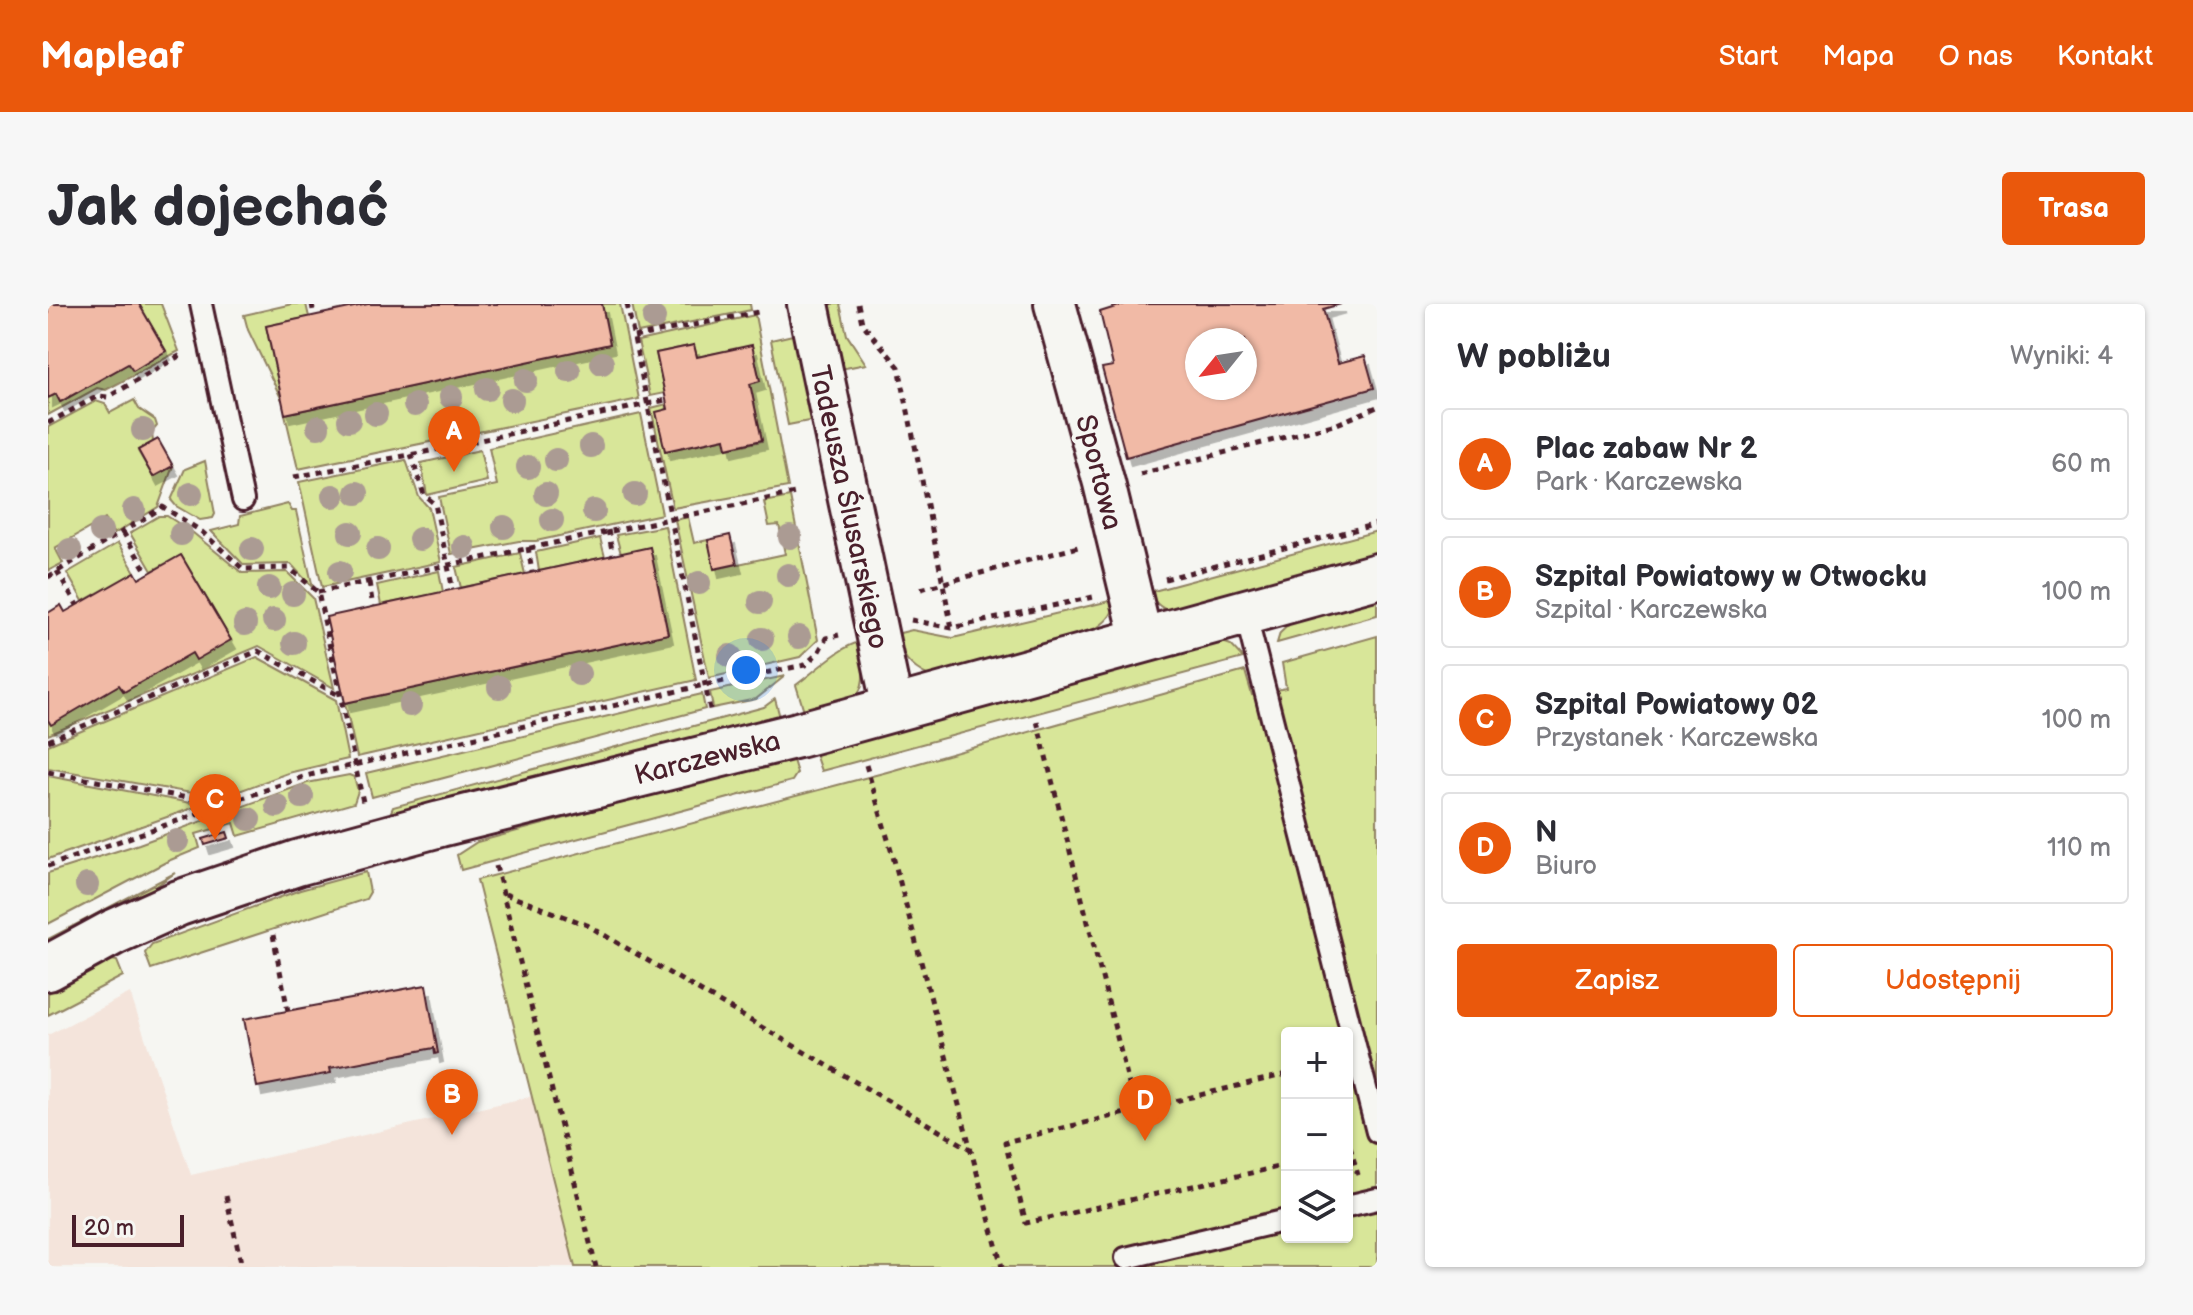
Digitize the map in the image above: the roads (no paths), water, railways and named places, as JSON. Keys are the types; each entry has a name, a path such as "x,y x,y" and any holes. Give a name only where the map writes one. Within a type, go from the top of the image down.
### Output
{"main road":[{"name":"Karczewska","path":"48,968 114,932 179,903 297,863 398,834 893,709 1377,576"}],"street":[{"name":"Tadeusza Ślusarskiego","path":"808,304 893,709"},
{"name":"Sportowa","path":"1055,304 1104,483 1142,640"}],"lane":[{"path":"201,304 243,500"},
{"path":"1245,612 1377,1132"},
{"path":"1353,1205 1377,1199"},
{"path":"1126,1258 1281,1221"}],"place":[{"name":"Plac zabaw Nr 2","path":"454,472"},
{"name":"Szpital Powiatowy 02","path":"215,840"},
{"name":"Szpital Powiatowy w Otwocku","path":"452,1135"},
{"name":"N","path":"1145,1141"}]}
